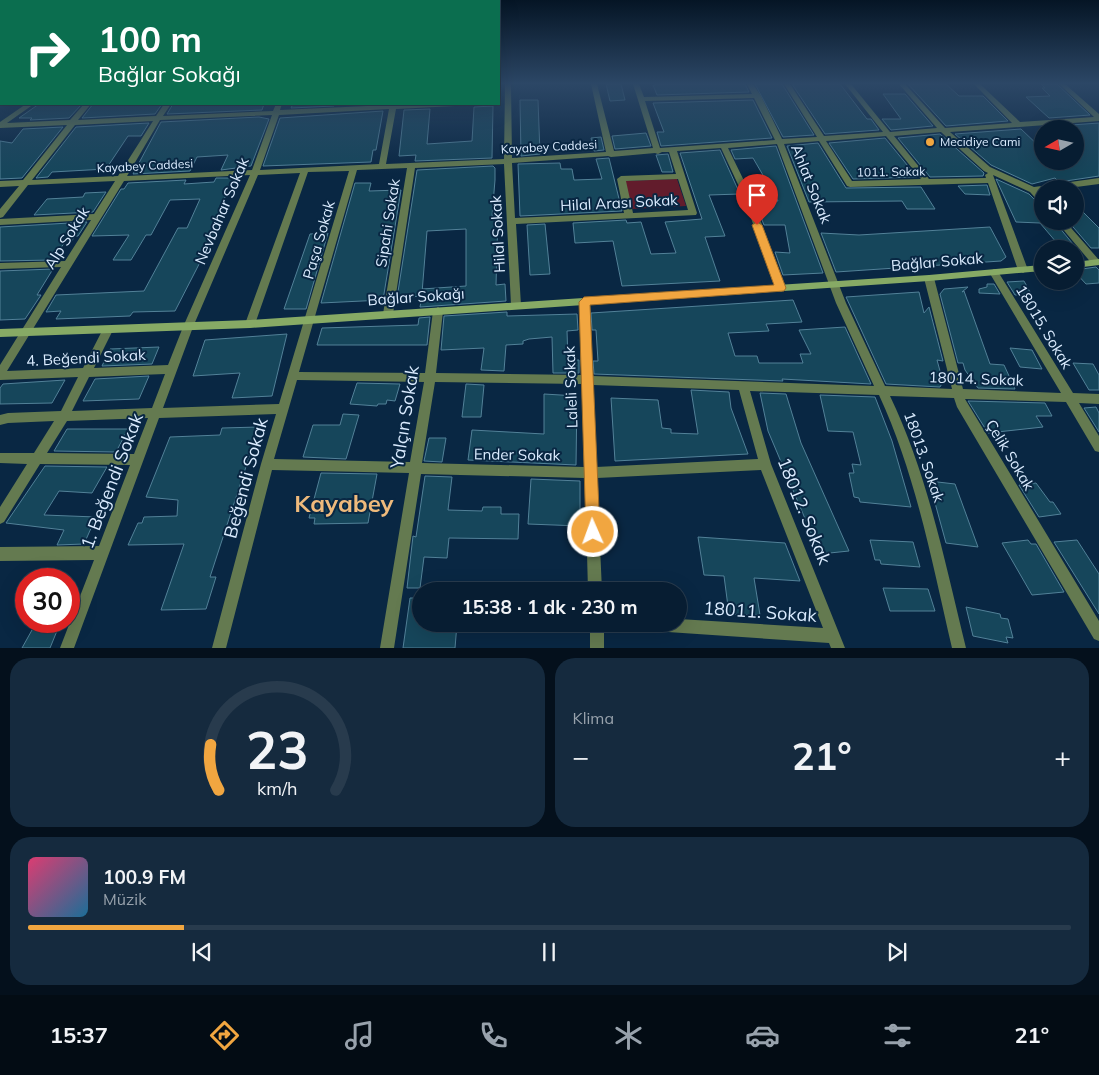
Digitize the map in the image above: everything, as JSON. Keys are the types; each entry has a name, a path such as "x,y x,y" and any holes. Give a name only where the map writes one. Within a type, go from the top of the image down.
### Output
{"main road":[{"path":"1084,264 1097,262"},
{"name":"Bağlar Sokak","path":"833,285 1034,269"},
{"name":"Bağlar Sokağı","path":"0,333 250,324 833,285"}],"street":[{"path":"0,125 15,114"},
{"path":"0,215 79,114"},
{"name":"Alp Sokak","path":"0,375 160,114"},
{"path":"0,125 194,114"},
{"name":"Nevbahar Sokak","path":"188,327 255,172 275,114"},
{"path":"382,167 391,114"},
{"name":"Hilal Sokak","path":"508,114 508,161 516,306"},
{"path":"601,114 611,155"},
{"path":"646,114 658,152"},
{"name":"Ahlat Sokak","path":"766,114 807,207 833,285"},
{"name":"1011. Sokak","path":"806,114 850,184 990,180"},
{"path":"872,114 926,182"},
{"path":"929,114 942,129 987,169 1033,190 1099,181"},
{"path":"1007,114 1017,124"},
{"name":"Kayabey Caddesi","path":"0,184 611,155 1099,118"},
{"path":"1089,119 1099,128"},
{"path":"724,147 746,194 780,288"},
{"name":"Hilal Arası Sokak","path":"511,222 693,213 673,151"},
{"name":"Sipahi Sokak","path":"388,314 411,165"},
{"name":"Paşa Sokak","path":"311,319 354,168"},
{"path":"987,169 1023,270"},
{"path":"250,324 305,170"},
{"path":"629,216 620,179 682,176"},
{"path":"0,222 96,217"},
{"path":"1068,230 1097,262"},
{"path":"0,266 67,264"},
{"name":"18015. Sokak","path":"994,272 1099,447"},
{"name":"Çelik Sokak","path":"930,278 961,404 1099,634"},
{"name":"18013. Sokak","path":"833,285 883,391 904,442 921,492 959,648"},
{"name":"Laleli Sokak","path":"584,302 595,582"},
{"name":"Yalçın Sokak","path":"386,648 416,469 438,311"},
{"name":"Beğendi Sokak","path":"218,648 267,464 311,319"},
{"name":"1. Beğendi Sokak","path":"66,648 188,327"},
{"path":"0,518 64,416 108,330"},
{"name":"4. Beğendi Sokak","path":"0,375 173,369"},
{"name":"18014. Sokak","path":"293,376 430,376 587,380 1099,399"},
{"name":"18012. Sokak","path":"743,386 765,464 836,642"},
{"path":"0,420 64,416 283,410"},
{"path":"0,458 139,460"},
{"name":"Ender Sokak","path":"267,464 591,473 765,464"},
{"path":"0,554 103,553"},
{"name":"18011. Sokak","path":"687,627 836,642"},
{"path":"596,632 597,648"}],"shaded area":[{"path":"677,179 686,206 631,209 624,181"}],"building":[{"path":"24,114 72,114 69,118 30,120 32,118 19,118"},
{"path":"85,114 151,114 82,118"},
{"path":"335,114 382,114 376,150 373,150 371,162 263,166 280,118"},
{"path":"404,114 430,114 427,144 472,141 474,114 493,114 492,158 415,161 416,155 399,156"},
{"path":"520,114 539,114 540,154 521,156"},
{"path":"657,114 760,114 772,138 661,146 657,132 664,132"},
{"path":"771,114 801,114 814,135 783,137"},
{"path":"812,114 863,114 867,119 871,119 879,130 825,134"},
{"path":"898,114 923,114 933,126 891,130 882,119 901,119"},
{"path":"935,114 1001,114 1008,121 946,126"},
{"path":"1045,114 1090,115 1049,118"},
{"path":"259,117 269,119 251,166 221,170 228,155 197,157 190,171 133,174 161,122"},
{"path":"149,123 141,136 128,136 106,169 52,172 48,177 36,178 76,127"},
{"path":"1099,123 1099,176 1072,180 1057,180 1055,178 1034,180 1034,183 1032,184 991,165 955,134 1021,129 1034,141 1034,170 1084,170 1084,124"},
{"path":"63,127 22,178 0,179 0,141 12,143 23,129"},
{"path":"646,133 651,146 615,149 612,136"},
{"path":"940,134 984,173 983,176 930,177 898,138"},
{"path":"601,137 604,150 594,151 591,138"},
{"path":"885,138 917,177 853,179 829,143"},
{"path":"818,143 846,188 921,187 935,209 907,209 902,201 809,202 787,146"},
{"path":"776,146 823,273 783,275 775,252 790,253 785,225 764,225 755,202 778,201 753,158 735,159 731,150"},
{"path":"720,150 740,194 709,195 725,236 705,237 720,281 622,286 613,241 575,243 573,223 626,220 627,223 641,222 651,254 676,253 665,222 702,219 680,153"},
{"path":"668,154 673,172 662,172 656,155"},
{"path":"609,158 622,211 520,216 518,164 560,163 561,169 572,169 574,180 602,179 596,159"},
{"path":"493,166 495,168 492,216 498,216 496,285 505,284 506,301 420,307 422,296 397,298 417,170","holes":["466,229 466,286 422,289 427,231"]},
{"path":"216,178 233,178 218,214 225,214 216,237 213,237 175,311 133,312 130,316 56,319 61,311 46,312 56,295 144,291 178,228 187,228 200,199 170,200 151,235 146,235 131,260 113,260 129,235 92,236 121,189 124,189 128,183 186,180 184,184 214,182"},
{"path":"996,179 1029,194 1034,199 1034,223 1016,222"},
{"path":"355,183 371,183 369,191 401,190 383,300 321,303"},
{"path":"987,185 990,195 965,194 958,186"},
{"path":"106,192 93,212 34,215 47,199 83,197 85,193"},
{"path":"1084,213 1099,228 1099,248 1091,248 1076,230 1084,230"},
{"path":"87,222 78,236 75,236 71,242 65,242 52,260 0,261 0,227"},
{"path":"545,224 550,274 530,275 527,225"},
{"path":"990,227 1006,257 1001,261 836,272 821,233 859,235"},
{"path":"1046,230 1061,230 1070,240 1054,240"},
{"path":"328,233 306,309 284,309 310,234"},
{"path":"1096,267 1099,270 1099,283 1086,284 1084,282 1084,269"},
{"path":"53,269 37,295 41,295 25,319 0,320 0,271"},
{"path":"1024,281 1031,294 1015,295 1007,282"},
{"path":"987,284 994,284 1000,294 979,293 979,289 987,287"},
{"path":"968,287 962,292 964,291 990,364 1004,365 1015,389 978,388 965,370 963,363 958,363 940,294 944,289"},
{"path":"919,292 924,313 929,307 943,361 937,360 943,382 940,387 886,384 846,297"},
{"path":"793,300 802,322 766,324 769,331 728,333 735,356 757,356 759,363 803,363 800,354 811,354 799,330 845,327 871,384 782,379 783,381 594,374 593,361 598,361 596,330 592,330 591,313"},
{"path":"507,312 507,316 577,314 578,330 567,331 568,360 579,360 579,373 553,373 552,337 529,339 523,341 523,344 506,345 504,371 481,370 484,348 441,350 444,316"},
{"path":"430,317 427,345 317,345 322,328 418,325 419,318"},
{"path":"287,334 272,396 232,398 240,373 193,376 205,340"},
{"path":"159,347 152,364 102,366 110,349"},
{"path":"1010,348 1032,350 1042,369 1020,367"},
{"path":"1073,363 1093,364 1099,375 1099,390 1089,390"},
{"path":"149,376 139,399 83,401 95,379"},
{"path":"65,380 52,403 0,404 0,388 3,384"},
{"path":"357,383 400,384 395,401 387,400 386,404 378,404 377,406 350,404"},
{"path":"466,384 484,385 481,417 462,417"},
{"path":"691,390 729,392 731,408 748,454 615,461 611,398 658,400 662,428 671,429 671,433 698,434"},
{"path":"760,393 786,394 801,443 849,551 820,554 768,431"},
{"path":"544,394 577,396 576,465 468,460 472,430 544,434"},
{"path":"820,395 875,397 892,441 911,507 860,502 859,498 854,497 849,473 854,473 852,464 861,465 853,432 828,431"},
{"path":"968,401 1045,403 1052,416 1036,416 1043,427 988,433"},
{"path":"1096,407 1099,413 1099,432 1084,408"},
{"path":"343,414 359,415 346,459 303,457 313,425 340,425"},
{"path":"259,427 210,577 216,577 206,609 161,610 184,544 128,545 138,523 142,523 144,517 177,516 178,500 146,497 170,437 220,435 222,428"},
{"path":"67,429 128,429 116,452 54,451"},
{"path":"429,438 446,438 442,462 424,461"},
{"path":"45,466 107,467 92,493 59,491 44,515 96,517 84,544 57,545 64,530 6,523"},
{"path":"321,473 377,474 368,523 314,524 315,518 309,518"},
{"path":"425,476 452,477 448,510 482,511 483,507 501,507 501,514 519,514 518,539 449,538 447,558 424,557 421,582 412,582 412,588 407,588 413,536 416,537"},
{"path":"531,479 580,481 580,526 528,524"},
{"path":"929,481 955,484 978,547 946,543"},
{"path":"1036,483 1061,514 1039,517 1019,485"},
{"path":"698,537 785,543 800,581 754,578 760,615 729,614 724,576 704,575"},
{"path":"870,540 913,542 920,567 881,564 880,560 875,560"},
{"path":"1028,540 1031,544 1036,544 1064,592 1032,595 1002,543"},
{"path":"1077,540 1099,574 1099,614 1054,542"},
{"path":"883,588 928,589 935,611 890,611"},
{"path":"410,598 412,598 412,632 456,632 455,648 403,648"},
{"path":"966,607 1000,614 1001,618 1008,619 1013,638 1006,637 1008,643 973,636"},
{"path":"30,633 56,633 50,648 22,648"}],"place":[{"name":"Mecidiye Cami","path":"930,142"}],"district":[{"name":"Kayabey","path":"344,504"}],"route":[{"path":"593,532 584,302 780,288 757,225"}]}
